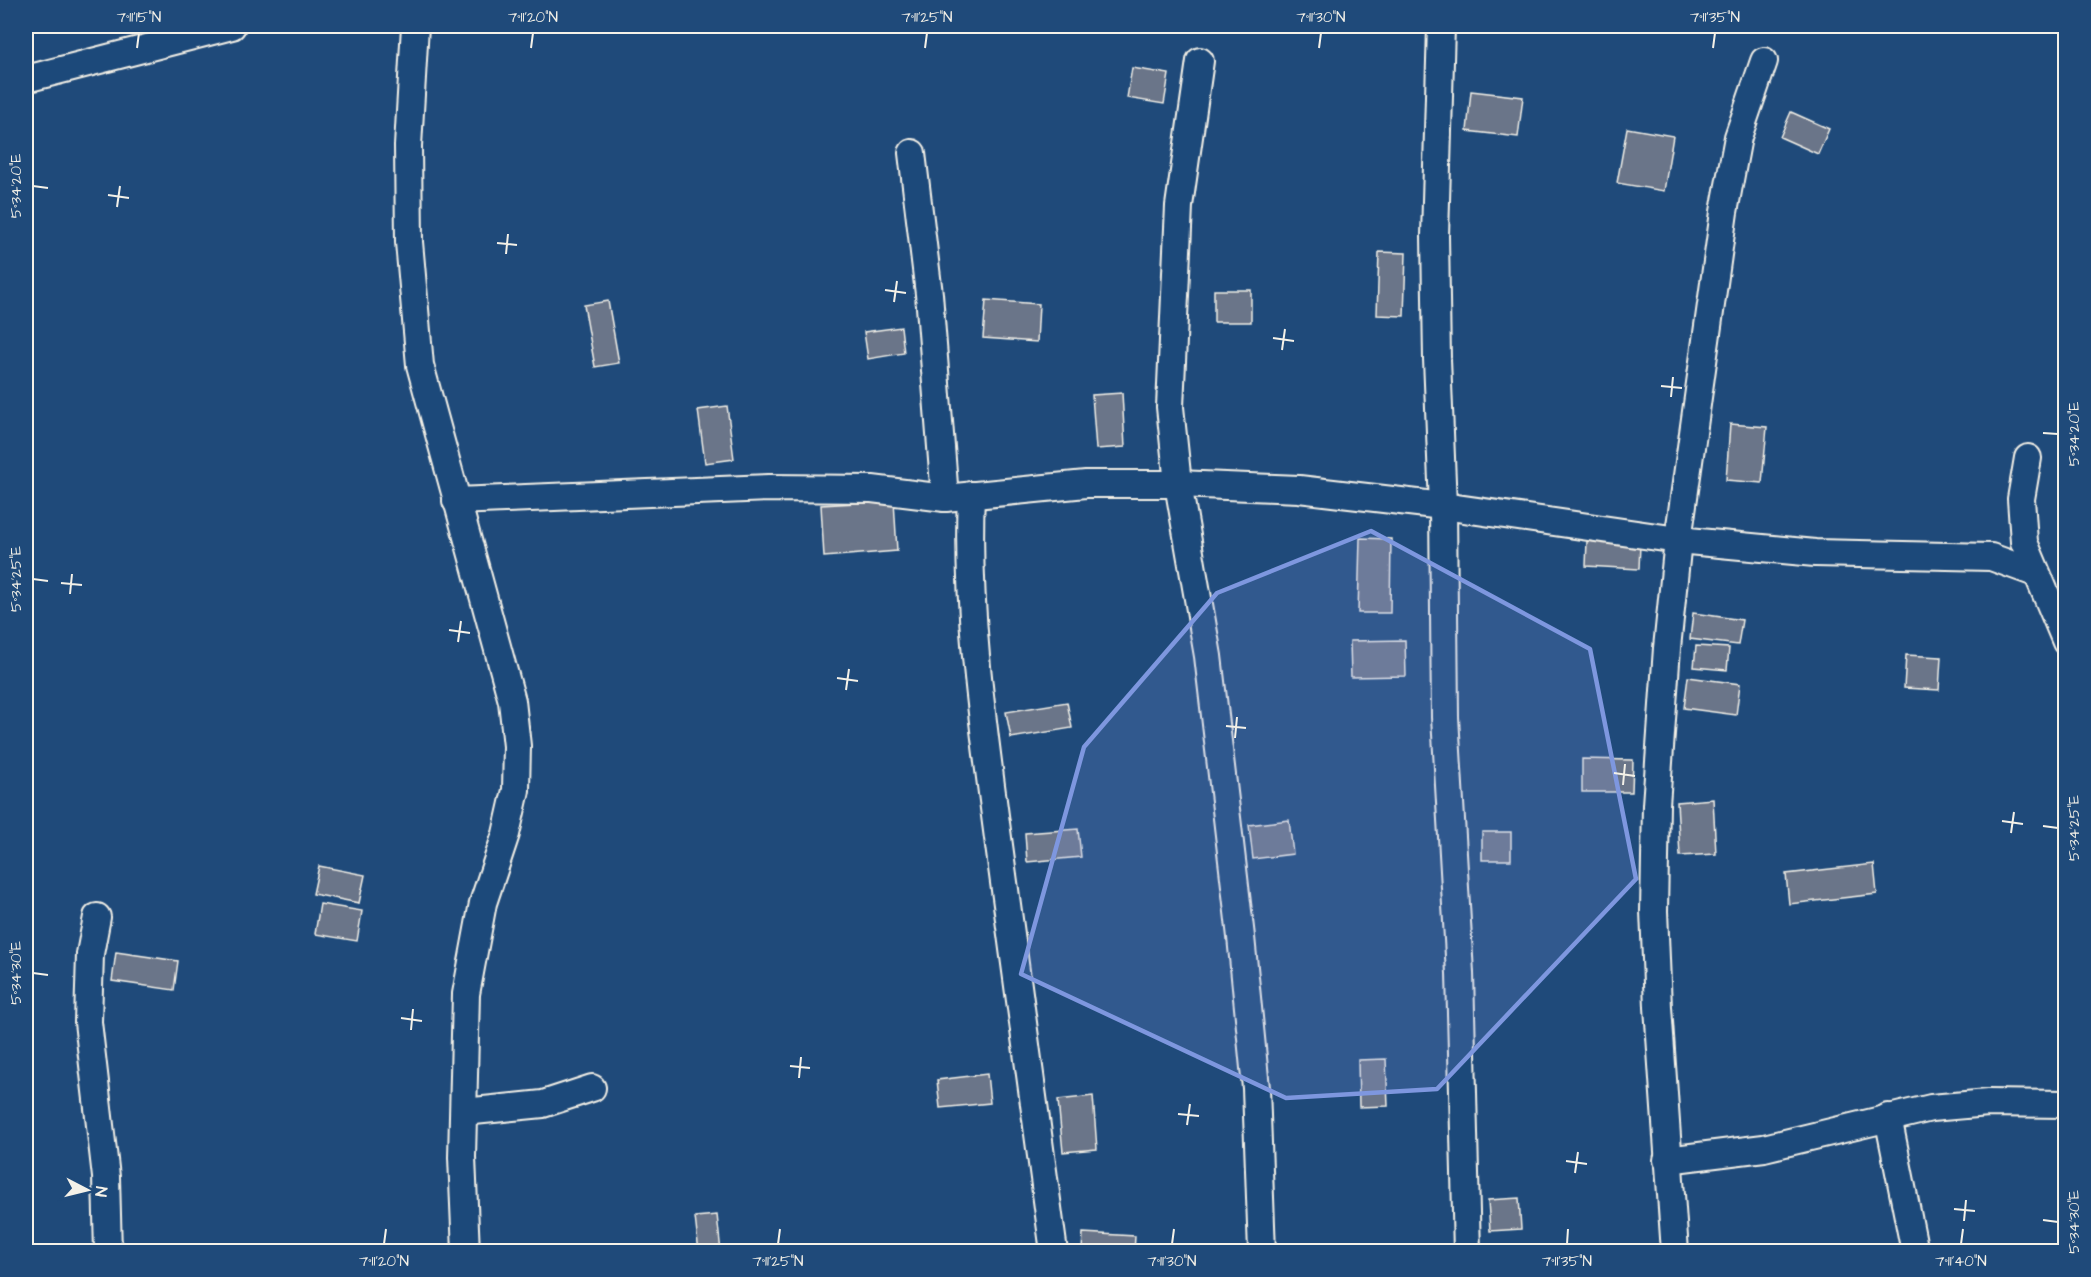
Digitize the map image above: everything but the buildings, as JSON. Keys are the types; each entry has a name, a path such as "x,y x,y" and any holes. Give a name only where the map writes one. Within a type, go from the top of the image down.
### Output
{"street":[{"path":"26,79 232,26"},
{"path":"415,26 408,146 408,242 420,365 512,701 517,746 516,790 506,834 483,903 469,975 462,1157 466,1251"},
{"path":"1441,26 1435,236 1443,506 1445,717 1460,973 1467,1251"},
{"path":"1675,1251 1658,1007 1655,876 1656,805 1666,648 1678,540 1724,212 1738,137 1764,61"},
{"path":"1200,62 1179,206 1172,317 1170,407 1178,484 1208,657 1241,937 1256,1088 1262,1251"},
{"path":"912,153 930,305 945,498"},
{"path":"2028,458 2021,499 2024,542 2035,573 2066,642"},
{"path":"456,501 769,488 872,489 945,498 1086,484 1178,484 1299,489 1443,506 1678,540 1815,552 1991,557 2035,573"},
{"path":"971,495 969,534 976,649 990,780 1054,1251"},
{"path":"1991,557 2024,542"},
{"path":"97,917 90,954 88,1022 106,1177 108,1251"},
{"path":"464,1112 543,1104 592,1088"},
{"path":"1667,1160 1764,1148 1931,1108 1988,1103 2066,1104"},
{"path":"1888,1117 1916,1251"}],"highlighted area":[{"path":"1371,531 1590,649 1636,879 1437,1089 1286,1098 1021,974 1084,747 1217,593"}]}
